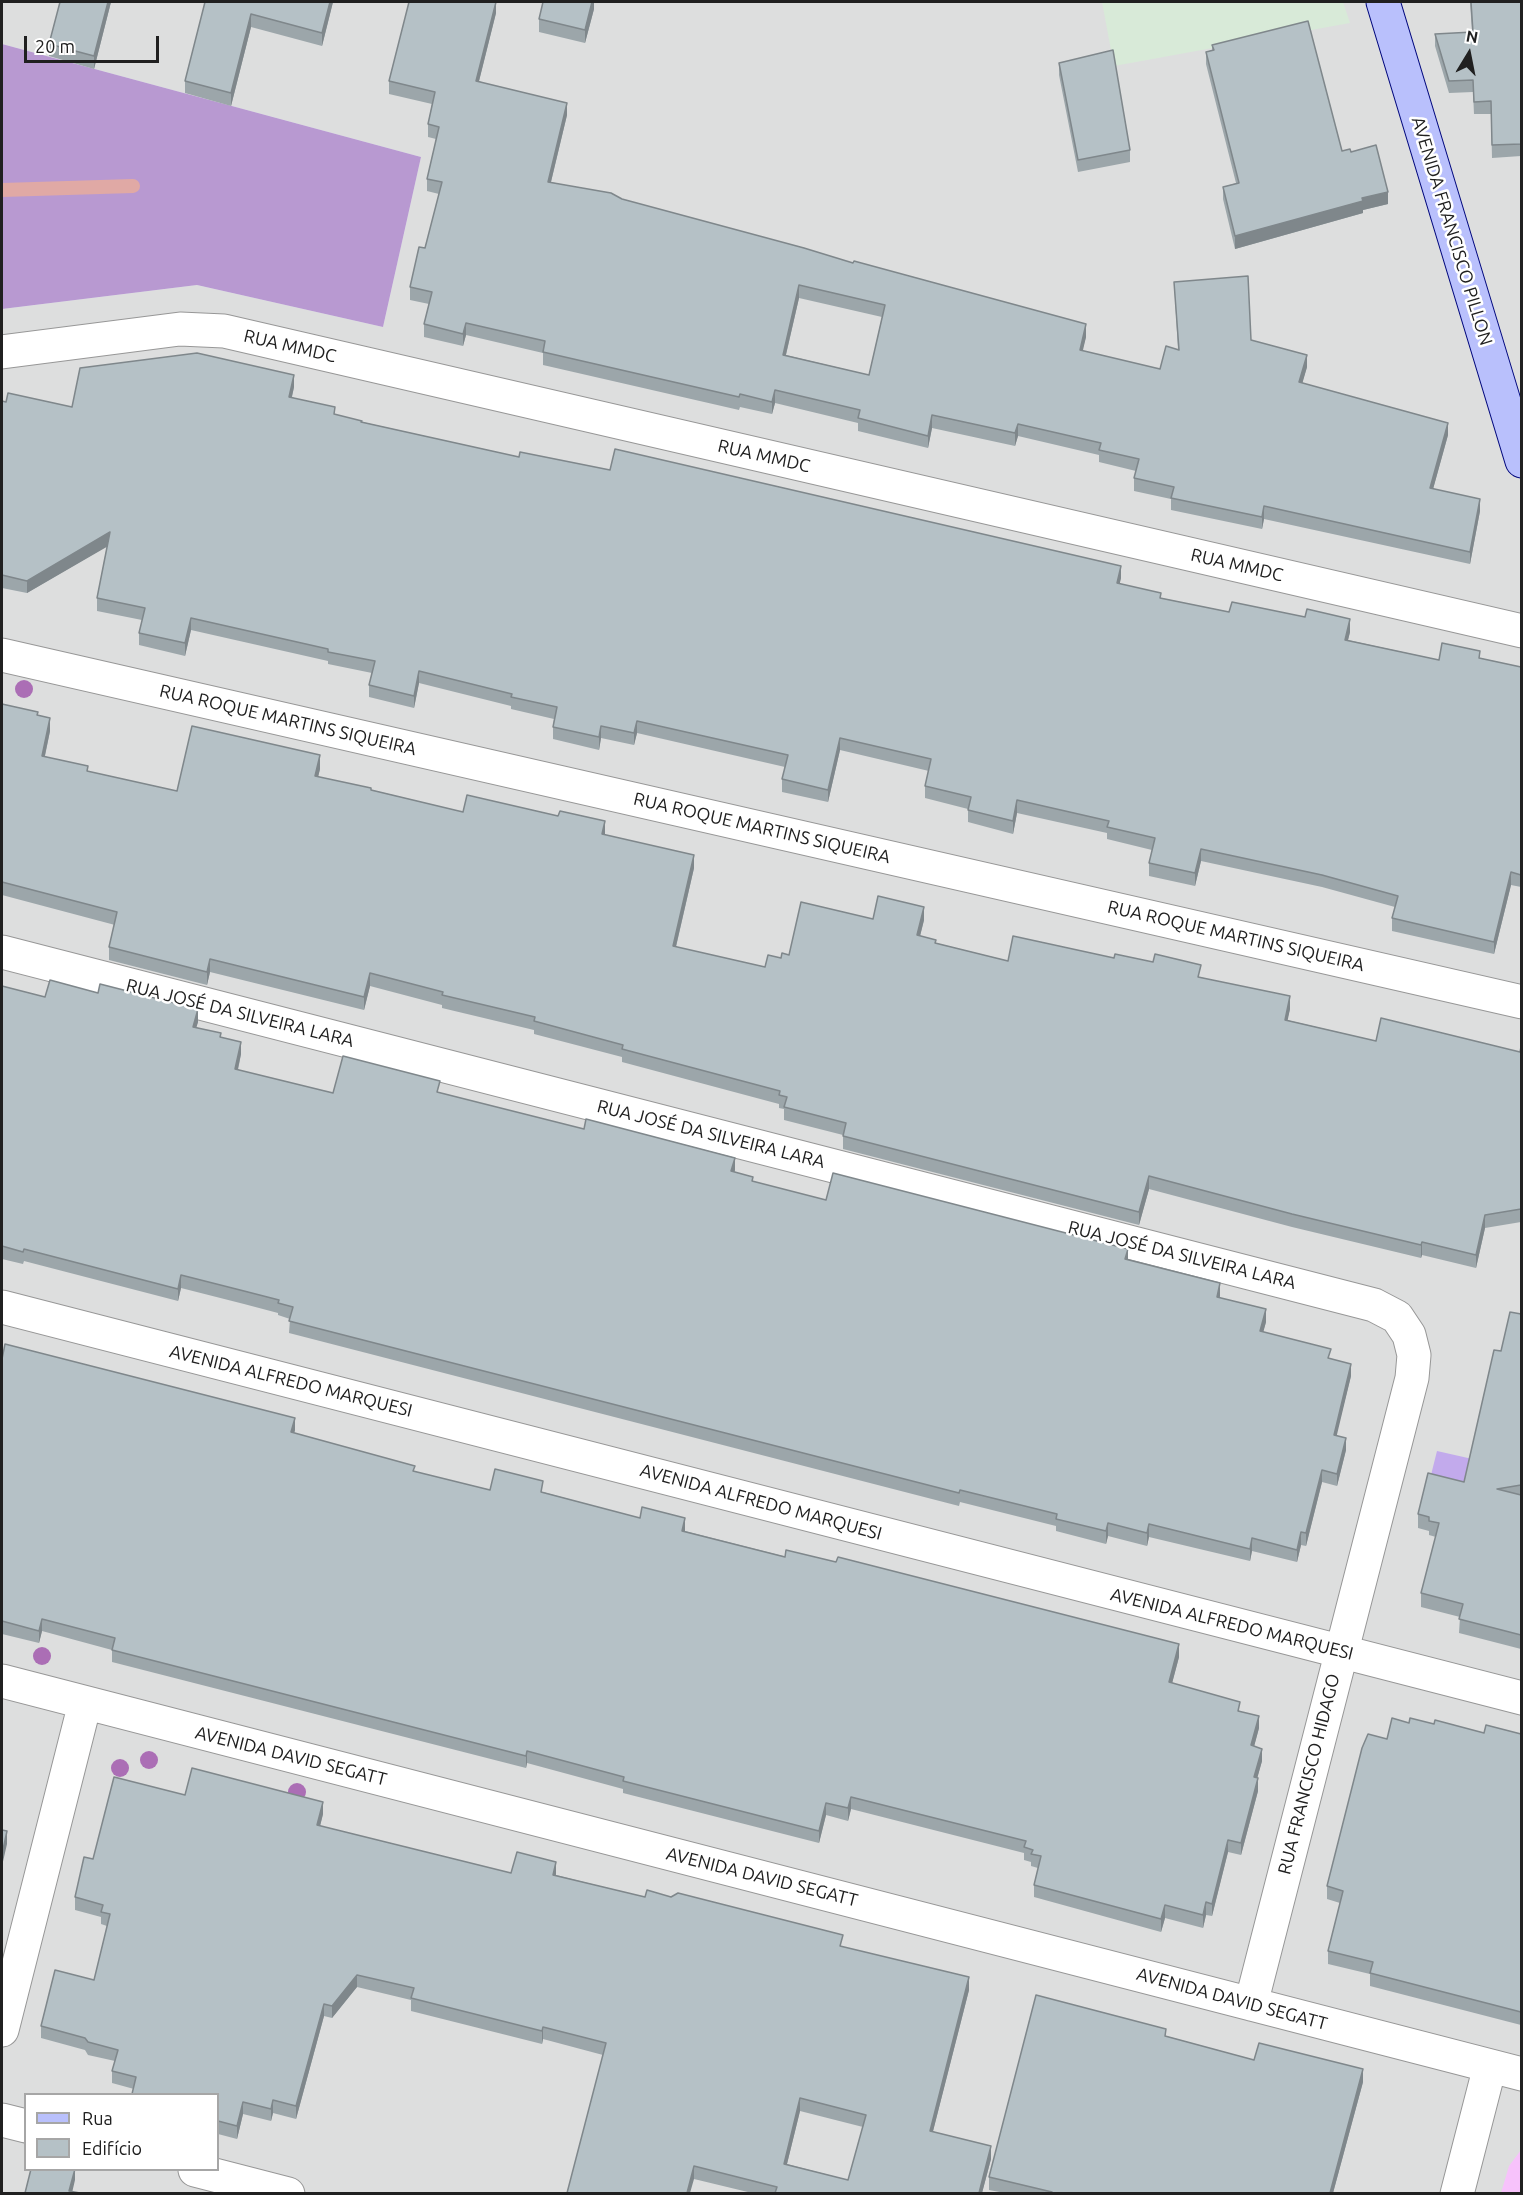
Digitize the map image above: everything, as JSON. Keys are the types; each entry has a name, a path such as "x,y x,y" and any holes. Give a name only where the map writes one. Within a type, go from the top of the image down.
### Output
{"main road":[{"name":"AVENIDA FRANCISCO PILLON","path":"1383,2 1521,461"}],"street":[{"path":"1392,33 1400,2"},
{"name":"RUA MMDC","path":"2,352 180,329 224,331 1521,631"},
{"name":"RUA ROQUE MARTINS SIQUEIRA","path":"2,655 1521,1002"},
{"name":"RUA JOSÉ DA SILVEIRA LARA","path":"2,952 1374,1305 1397,1317 1409,1335"},
{"name":"AVENIDA ALFREDO MARQUESI","path":"2,1307 1521,1698"},
{"name":"RUA FRANCISCO HIDAGO","path":"1251,2004 1412,1378 1414,1355 1409,1335"},
{"name":"AVENIDA DAVID SEGATT","path":"2,1681 1521,2074"},
{"path":"2,2030 85,1703"},
{"path":"1457,2193 1490,2066"},
{"path":"2,2120 24,2126"},
{"path":"203,2171 288,2193"}],"shaded area":[{"path":"2,2 1521,2 1521,2193 2,2193 2,309 197,285 383,327 421,157 2,44"},
{"path":"1102,2 1343,2 1350,23 1114,66"},
{"path":"2,44 421,157 383,327 197,285 2,309"},
{"path":"1437,1451 1521,1470 1521,1510 1428,1487"},
{"path":"1521,2150 1521,2193 1501,2193 1509,2166"}],"building":[{"path":"60,2 108,2 94,56 49,44"},
{"path":"205,2 330,2 322,33 251,14 231,93 185,81"},
{"path":"409,2 496,2 476,81 567,103 548,182 611,193 622,199 853,263 854,261 1086,324 1080,350 1160,369 1166,346 1179,350 1174,282 1248,276 1251,340 1307,355 1299,382 1448,423 1430,488 1480,499 1470,552 1264,506 1262,517 1171,498 1174,487 1134,478 1139,459 1099,450 1101,443 1018,424 1015,433 932,415 928,436 858,418 860,410 775,390 772,402 740,394 739,397 543,352 545,341 466,323 463,334 424,324 432,292 410,287 419,247 425,248 442,182 427,179 439,127 428,124 435,92 389,81","holes":["799,285 885,305 869,375 783,355"]},
{"path":"543,2 592,2 585,30 539,19"},
{"path":"1471,2 1521,2 1521,144 1492,145 1491,101 1474,102 1473,80 1449,81 1435,34 1473,32"},
{"path":"1308,21 1342,151 1350,149 1351,152 1376,145 1388,192 1235,236 1223,187 1239,183 1206,52 1214,50 1212,45"},
{"path":"1113,50 1130,150 1078,160 1059,63"},
{"path":"197,353 294,375 289,397 335,407 334,414 361,422 519,457 520,452 610,470 615,449 1121,566 1117,583 1161,593 1160,598 1229,612 1232,602 1305,617 1307,609 1350,619 1345,640 1439,660 1442,643 1480,651 1479,658 1521,667 1521,875 1511,872 1494,942 1392,918 1398,896 1322,875 1201,849 1195,873 1149,863 1155,838 1107,827 1109,821 1017,800 1013,821 968,810 971,797 925,786 931,759 840,738 828,790 782,779 788,755 637,721 634,733 601,726 599,737 553,727 557,707 511,697 512,694 419,671 414,696 369,685 375,661 328,652 328,649 191,618 185,643 139,633 145,608 97,598 110,532 27,581 2,575 2,401 6,402 8,393 72,407 80,368"},
{"path":"2,704 38,712 37,715 50,718 42,756 88,766 87,771 177,791 192,726 320,755 315,776 463,812 467,795 558,816 560,811 605,821 602,834 694,855 673,946 765,967 768,955 781,958 782,953 789,955 801,902 873,919 878,896 924,907 917,935 936,940 935,943 1008,961 1013,936 1114,958 1115,954 1153,962 1155,954 1201,965 1198,977 1290,996 1285,1020 1376,1041 1381,1018 1520,1052 1521,1047 1521,1209 1485,1215 1476,1255 1422,1242 1421,1245 1292,1214 1149,1176 1139,1212 843,1136 846,1123 784,1107 787,1097 779,1095 780,1091 622,1049 623,1045 534,1021 535,1017 442,995 443,992 370,973 364,997 210,959 207,972 109,947 117,912 2,882"},
{"path":"50,980 98,993 100,984 198,1009 193,1027 221,1033 220,1037 241,1042 235,1069 333,1093 343,1056 440,1081 437,1092 584,1129 586,1119 735,1158 731,1171 753,1177 752,1181 826,1200 833,1173 1128,1249 1125,1259 1220,1283 1217,1297 1266,1309 1260,1331 1331,1349 1328,1358 1351,1364 1334,1435 1346,1438 1337,1474 1322,1470 1306,1533 1301,1532 1297,1550 1252,1538 1250,1549 1149,1524 1147,1533 1108,1523 1106,1531 1056,1519 1057,1514 960,1490 959,1493 289,1321 293,1307 278,1303 279,1300 181,1275 178,1289 24,1249 23,1252 2,1246 2,986 45,997"},
{"path":"1510,1312 1521,1314 1521,1485 1497,1489 1521,1495 1521,1635 1459,1619 1463,1604 1421,1593 1439,1523 1429,1521 1429,1517 1418,1514 1428,1473 1464,1482 1494,1350 1501,1351"},
{"path":"5,1344 295,1418 291,1432 415,1466 413,1471 490,1490 495,1469 543,1481 541,1492 640,1518 642,1507 685,1518 682,1531 785,1557 786,1550 836,1562 838,1557 1179,1644 1169,1682 1240,1702 1238,1711 1259,1716 1251,1745 1262,1749 1254,1777 1258,1778 1241,1843 1228,1840 1212,1904 1206,1902 1203,1915 1165,1905 1161,1919 1034,1885 1041,1856 1031,1854 1033,1850 1024,1847 1026,1841 851,1797 848,1808 826,1803 819,1831 623,1781 624,1777 527,1751 526,1756 112,1650 115,1638 42,1619 39,1631 2,1621 2,1359"},
{"path":"1392,1718 1409,1723 1410,1718 1434,1724 1435,1720 1484,1733 1486,1725 1521,1734 1521,2012 1370,1973 1373,1962 1328,1951 1343,1891 1327,1886 1362,1748 1368,1734 1387,1739"},
{"path":"192,1768 323,1802 317,1825 511,1873 517,1852 556,1862 553,1875 645,1897 647,1890 671,1897 678,1893 843,1935 840,1946 969,1977 930,2131 991,2146 979,2193 775,2193 777,2187 694,2166 687,2193 567,2193 606,2043 543,2027 542,2031 411,1998 414,1988 357,1975 332,2006 324,2004 296,2106 273,2100 271,2109 243,2102 237,2126 219,2121 219,2093 132,2093 136,2077 112,2071 118,2050 41,2026 55,1970 94,1980 110,1914 101,1912 103,1905 75,1897 84,1857 93,1859 114,1777 185,1795","holes":["800,2098 866,2115 848,2180 784,2164"]},
{"path":"2,1830 7,1831 2,1854"},
{"path":"1036,1995 1166,2029 1165,2036 1254,2060 1259,2043 1363,2069 1330,2193 1052,2193 989,2177"},
{"path":"30,2171 74,2171 69,2191 80,2193 25,2193"}],"waterway":[{"path":"2,190 133,186"}]}
